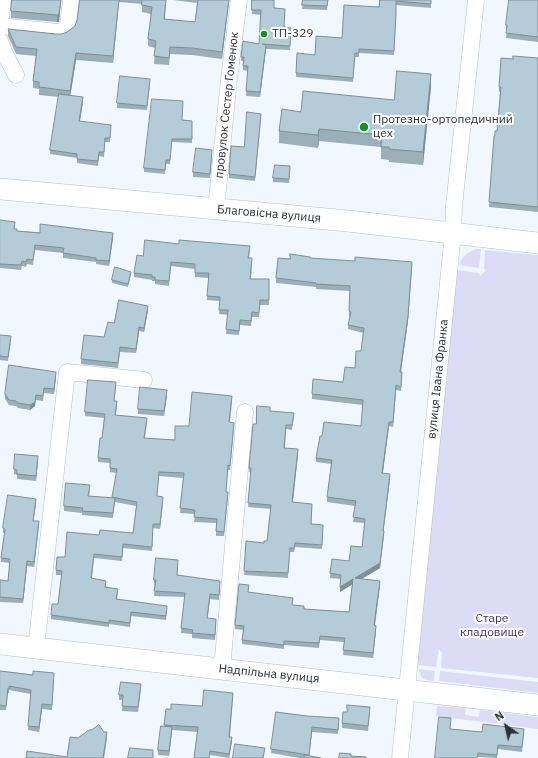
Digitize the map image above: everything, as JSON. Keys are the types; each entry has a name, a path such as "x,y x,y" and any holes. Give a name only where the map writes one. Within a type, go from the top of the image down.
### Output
{"main road":[{"name":"Благовісна вулиця","path":"0,189 348,221 538,242"},
{"name":"Надпільна вулиця","path":"0,644 538,705"}],"street":[{"path":"3,0 0,27 57,32 65,30 68,26 72,0"},
{"name":"провулок Сестер Гоменюк","path":"216,209 229,79 239,0"},
{"name":"вулиця Івана Франка","path":"400,758 446,288 453,233 454,206 476,0"},
{"path":"0,41 16,75"},
{"path":"36,648 67,372 144,380"},
{"path":"222,669 245,412"}],"green space":[{"path":"477,249 481,249 479,268 459,265 466,255"},
{"name":"Старе кладовище","path":"485,250 538,255 538,678 441,668 442,653 439,649 436,667 418,665 457,270 479,273 480,276 486,270 484,269"},
{"path":"419,669 435,671 434,681 424,679 420,675"},
{"path":"440,671 538,682 538,693 439,681"},
{"path":"437,706 466,708 465,715 479,717 480,710 538,717 538,729 436,716"}],"building":[{"path":"12,0 61,0 59,14 11,11"},
{"path":"80,0 119,0 113,56 76,53 70,91 39,87 39,82 33,81 37,49 16,47 8,29 56,34 67,32 75,26"},
{"path":"142,0 166,0 164,19 195,22 198,0 229,0 222,52 170,47 169,58 154,56 156,41 148,39 152,7 142,5"},
{"path":"252,0 274,0 274,8 285,9 284,27 291,28 290,46 262,44 266,45 260,92 246,91 248,66 243,66 244,57 241,57 243,41 259,44 261,10 252,10"},
{"path":"303,0 328,0 327,6 302,5"},
{"path":"380,0 431,0 431,4 396,1 394,51 359,49 359,53 355,53 353,78 296,73 297,53 315,55 316,36 342,38 344,5 379,7"},
{"path":"509,0 538,0 538,37 506,33"},
{"path":"513,56 538,58 538,207 489,202 494,136 495,131 497,131 501,87 499,87 501,58 513,59"},
{"name":"Протезно-ортопедичний цех","path":"397,71 431,74 423,152 381,147 382,135 319,129 318,135 279,131 282,109 301,112 303,91 394,100"},
{"path":"120,76 150,79 147,106 117,103"},
{"path":"59,94 83,97 79,121 111,125 110,138 105,138 104,152 99,152 98,161 77,159 77,154 50,150"},
{"path":"152,99 183,101 182,120 192,121 192,139 172,139 170,160 166,160 165,170 144,168"},
{"path":"247,112 261,114 255,177 229,174 231,146 244,147"},
{"path":"196,148 212,150 210,174 193,172"},
{"path":"275,165 290,166 289,179 273,178"},
{"path":"0,220 15,222 14,229 17,229 17,231 40,233 40,224 113,233 109,261 96,260 96,258 63,253 64,248 35,245 33,260 27,259 26,262 22,261 21,265 0,264"},
{"path":"145,240 179,244 179,240 250,246 248,258 252,258 250,279 269,279 269,300 260,300 259,313 252,312 251,321 240,320 239,331 226,329 228,310 219,310 220,297 207,296 209,273 195,273 195,264 171,262 169,281 155,280 155,277 152,277 152,275 134,273 137,255 143,256"},
{"path":"290,254 310,258 355,261 355,257 412,262 408,316 400,372 402,372 401,387 396,385 393,422 389,422 382,473 390,474 380,563 355,578 380,581 374,625 376,626 373,653 343,650 345,638 320,636 319,643 284,641 284,645 242,640 244,626 235,625 239,584 249,585 248,592 293,598 292,605 304,606 304,609 349,612 353,579 340,587 341,575 330,573 332,559 349,561 351,546 362,547 365,519 353,517 356,501 327,497 332,460 316,458 324,422 361,426 363,400 312,394 313,379 343,382 345,367 355,368 356,351 361,351 364,328 348,325 351,312 349,311 350,286 316,284 276,278 278,258 290,259"},
{"path":"115,267 131,272 128,284 112,280"},
{"path":"119,300 148,306 144,328 139,327 136,349 120,347 118,363 81,359 84,335 104,337 108,322 114,323"},
{"path":"0,335 11,336 8,357 0,356"},
{"path":"9,365 56,372 54,389 44,388 43,396 36,395 35,402 30,405 9,400 5,394"},
{"path":"88,380 116,382 114,401 117,401 115,415 147,418 144,438 175,440 175,426 189,426 192,392 232,396 229,422 234,423 230,466 228,465 226,492 228,492 224,532 216,531 217,519 194,517 195,510 180,508 184,473 159,472 157,496 163,497 160,524 153,524 152,547 123,544 122,557 94,554 91,578 106,581 105,587 118,589 116,599 167,606 166,616 131,612 130,623 109,620 109,623 51,615 52,604 58,604 62,571 56,570 57,557 65,557 67,532 99,535 100,530 133,533 137,502 112,497 117,469 110,468 110,459 98,458 105,414 85,412"},
{"path":"140,387 167,390 164,411 138,409"},
{"path":"257,406 270,407 270,411 294,413 292,425 286,425 284,448 298,449 292,502 312,504 311,524 323,525 322,545 295,543 294,548 290,548 288,573 244,571 246,541 264,543 264,541 267,541 271,505 248,503 251,468 249,468 253,424 256,424"},
{"path":"15,454 38,456 36,476 17,474 17,470 14,469"},
{"path":"66,483 90,485 88,496 115,498 113,513 82,511 83,508 64,506"},
{"path":"8,495 36,499 33,521 39,521 34,562 27,561 23,599 0,597 0,580 8,581 10,559 1,558 5,529 3,528"},
{"path":"156,558 178,560 177,575 220,581 219,595 210,594 207,618 216,619 215,635 192,633 193,630 181,628 185,593 154,591 156,580 154,580"},
{"path":"0,671 33,675 33,671 54,673 52,705 42,704 39,727 28,726 31,690 9,686 6,706 0,705"},
{"path":"121,682 141,684 138,707 122,706 123,695 119,695"},
{"path":"204,690 233,693 229,737 232,737 229,754 210,751 209,758 194,758 198,727 164,725 166,709 171,709 171,704 202,706"},
{"path":"347,705 370,707 368,726 342,723 343,712 347,712"},
{"path":"276,712 339,718 338,730 312,727 309,755 271,749"},
{"path":"439,717 451,718 450,729 482,732 483,724 524,729 522,747 498,745 497,755 478,753 477,758 435,758"},
{"path":"99,725 104,732 107,732 103,758 26,758 27,751 67,757 70,737 78,738"},
{"path":"161,726 172,727 169,751 158,750"},
{"path":"235,744 265,748 263,758 233,758"},
{"path":"130,748 153,750 153,758 128,758"},
{"path":"340,753 351,754 351,756 366,758 339,758"},
{"path":"305,755 321,758 304,758"}],"place":[{"name":"ТП-329","path":"264,34"},
{"name":"Протезно-ортопедичний цех","path":"364,127"}]}
